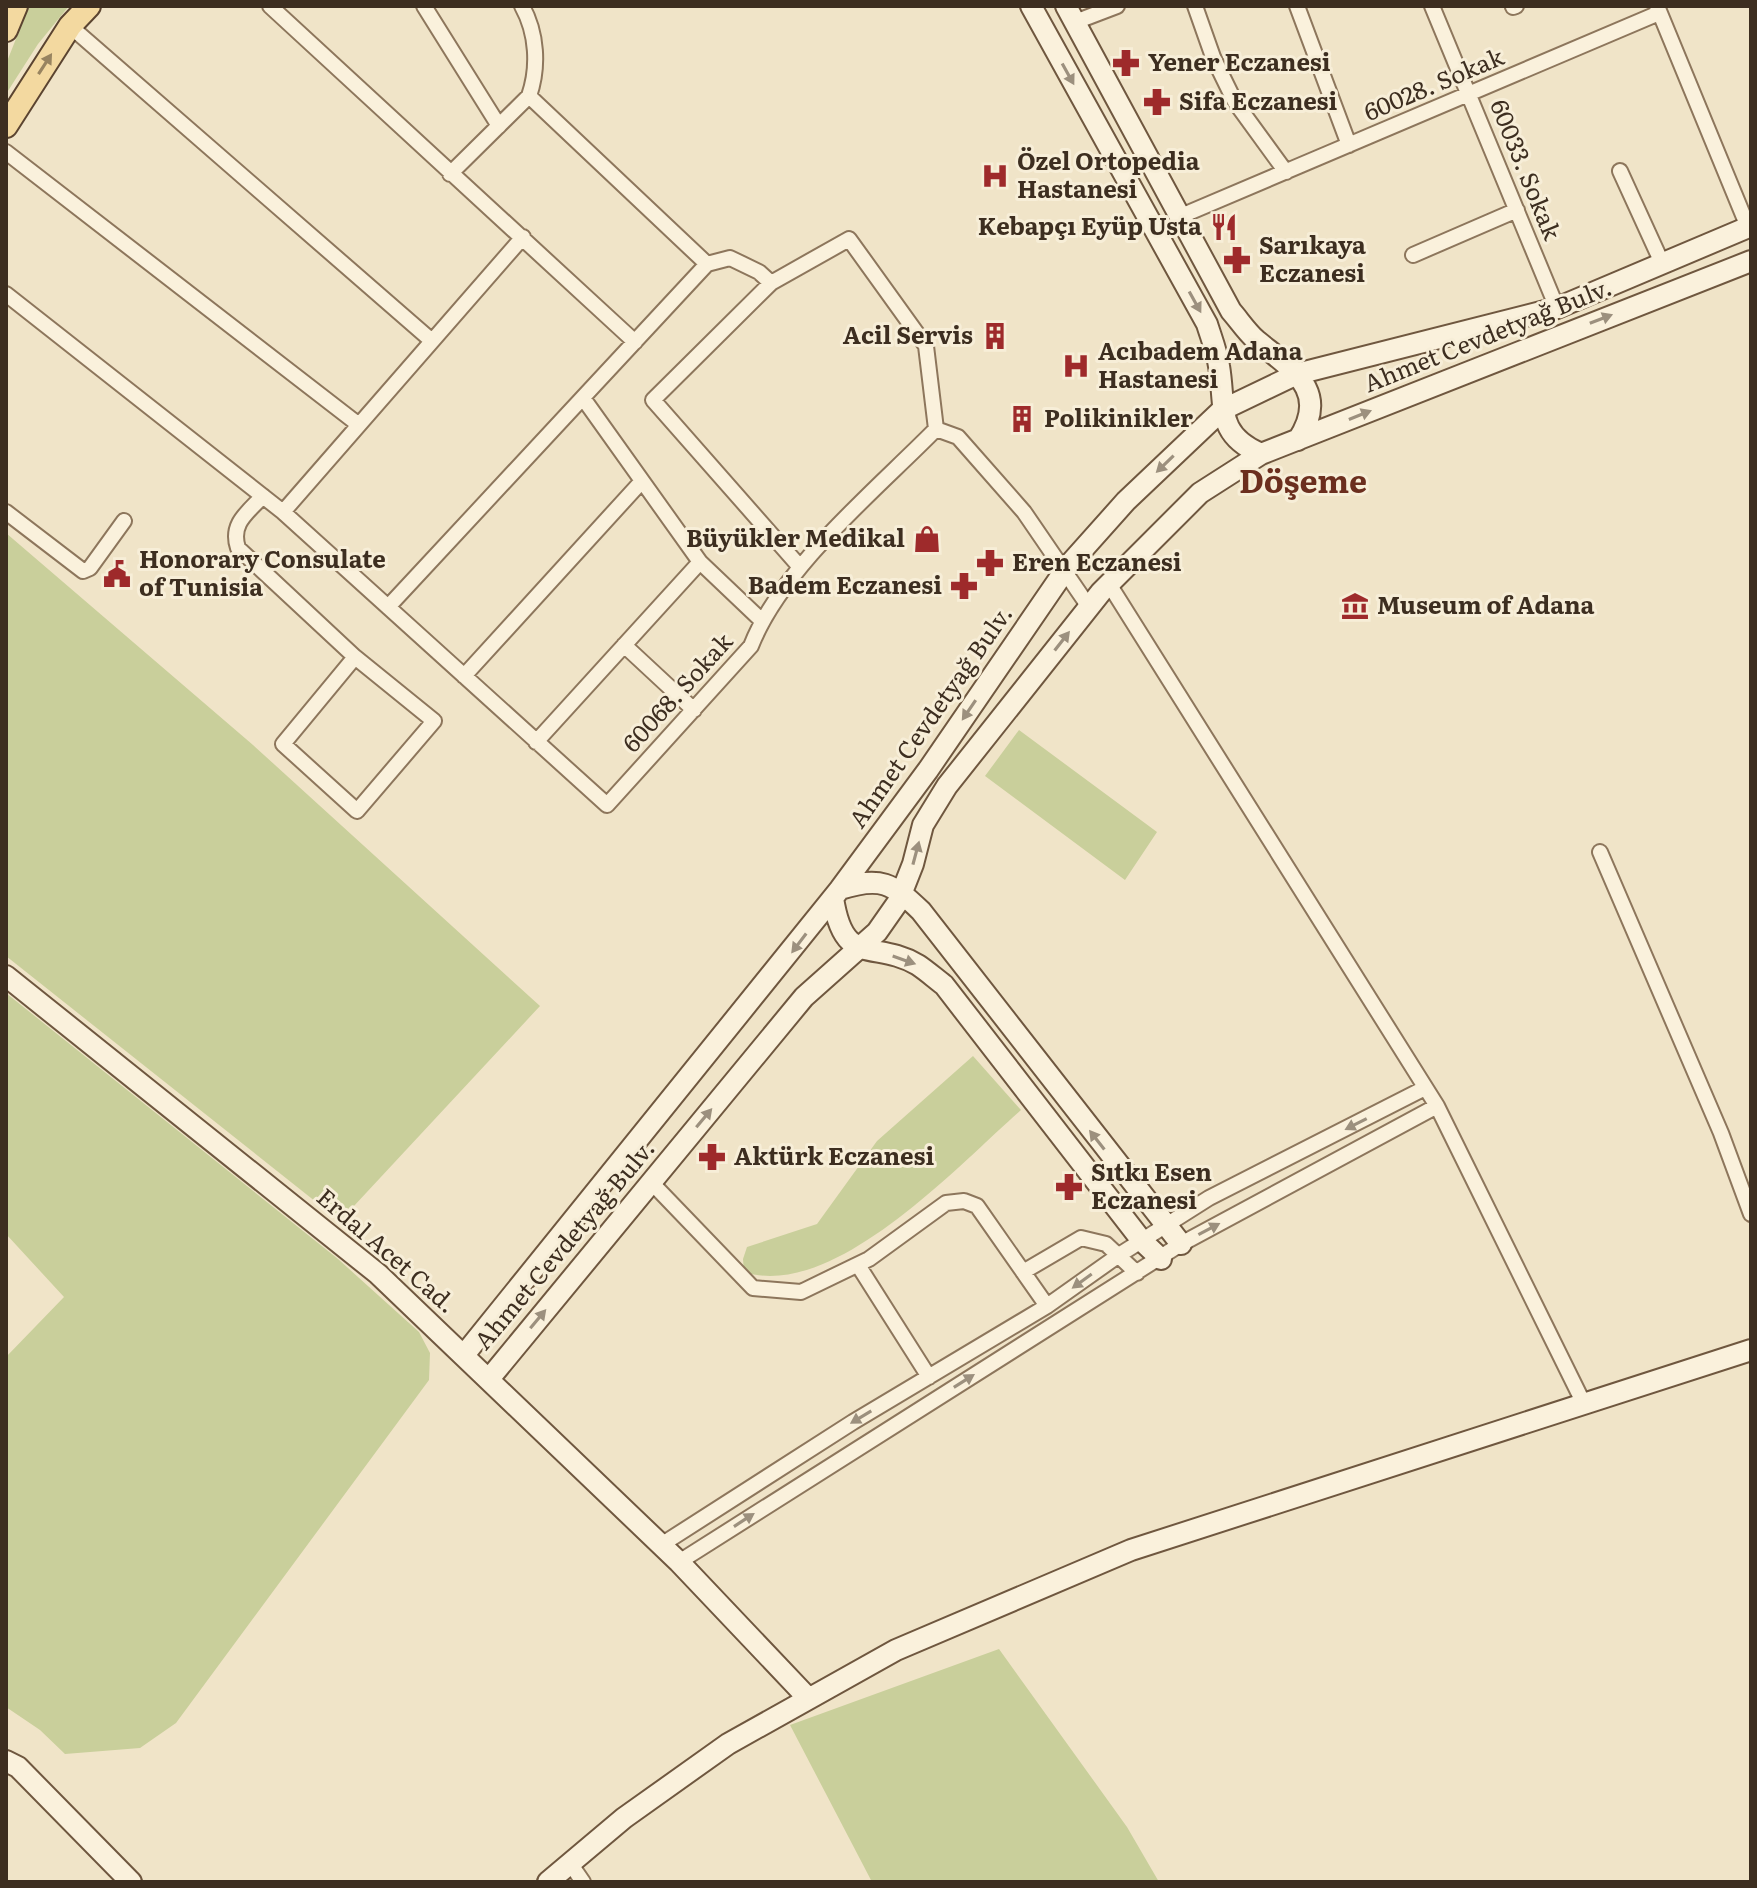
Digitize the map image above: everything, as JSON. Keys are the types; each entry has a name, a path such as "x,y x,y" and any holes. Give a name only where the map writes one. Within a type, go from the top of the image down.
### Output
{"main road":[{"path":"6,30 16,6"},
{"path":"6,126 70,26 89,6"}],"street":[{"path":"270,6 635,342"},
{"path":"424,6 499,126"},
{"path":"450,174 529,96 534,81 532,24 522,6"},
{"path":"1031,6 1207,324 1219,365 1222,410 1237,441 1261,454"},
{"path":"1117,6 1070,14 1231,311 1253,338 1297,374 1313,409 1298,440"},
{"path":"1195,6 1213,57 1235,102 1286,172"},
{"path":"1297,6 1349,145"},
{"name":"60033. Sokak","path":"1432,6 1557,308"},
{"path":"1658,9 1750,226"},
{"name":"60028. Sokak","path":"1181,216 1658,9"},
{"path":"70,26 432,341"},
{"path":"529,96 707,264"},
{"path":"6,152 359,425"},
{"path":"1620,171 1662,263"},
{"path":"1413,255 1517,210"},
{"name":"Ahmet Cevdetyağ Bulv.","path":"464,1355 837,894 928,770 1065,571 1126,501 1222,410 1297,374 1557,308 1750,226"},
{"path":"283,512 523,237"},
{"path":"800,567 653,400 771,283 849,239 926,346 936,429 958,437 1024,512 1089,607"},
{"path":"388,607 707,264 730,258 759,272 771,283"},
{"name":"Ahmet Cevdetyağ Bulv.","path":"489,1379 804,997 877,932 902,893 923,825 947,786 1089,607 1200,493 1261,454 1751,261"},
{"path":"6,294 283,512 536,742 700,562"},
{"path":"583,398 700,562 761,620"},
{"name":"60068. Sokak","path":"536,742 607,805 751,646 761,620 800,567 936,429"},
{"path":"464,676 642,481"},
{"path":"263,496 238,522 234,535 238,548 355,657 434,721 357,811 283,744 355,657"},
{"path":"6,512 83,571 90,568 124,521"},
{"path":"1109,584 1437,1106 1585,1406"},
{"path":"624,645 694,710"},
{"path":"1600,852 1721,1133 1751,1214"},
{"path":"1161,1259 1142,1241 944,985 917,965 886,953 860,950 841,929 837,894 863,882 885,882 921,911 1181,1244"},
{"name":"Erdal Acet Cad.","path":"6,976 378,1274 679,1562 807,1697"},
{"path":"661,1545 1047,1306 1119,1255 1209,1198 1425,1088"},
{"path":"679,1562 1181,1244 1437,1106"},
{"path":"651,1182 753,1288 801,1292 858,1265 946,1203 964,1201 977,1206 1047,1306"},
{"path":"1023,1272 1081,1238 1106,1244 1137,1273"},
{"path":"858,1265 929,1377"},
{"path":"548,1882 624,1818 728,1744 807,1697 896,1650 1131,1550 1751,1350"},
{"path":"6,1761 18,1767 131,1882"},
{"path":"570,1863 583,1882"}],"green space":[{"path":"29,6 69,6 38,44 6,94 6,64"},
{"path":"6,533 253,745 540,1006 340,1221 6,956"},
{"path":"1019,730 1157,832 1125,880 985,776"},
{"path":"6,993 338,1259 419,1332 430,1353 429,1380 176,1723 140,1748 65,1754 40,1730 6,1707 6,1357 64,1297 6,1234"},
{"path":"973,1056 1021,1110 930,1193 855,1248 817,1267 779,1276 744,1272 743,1259 747,1247 817,1224 877,1141"},
{"path":"999,1649 1127,1827 1159,1882 872,1882 790,1725"}],"place":[{"name":"Yener Eczanesi","path":"1126,63"},
{"name":"Sifa Eczanesi","path":"1157,102"},
{"name":"Özel Ortopedia Hastanesi","path":"995,176"},
{"name":"Kebapçı Eyüp Usta","path":"1224,227"},
{"name":"Sarıkaya Eczanesi","path":"1237,260"},
{"name":"Acil Servis","path":"995,336"},
{"name":"Acıbadem Adana Hastanesi","path":"1076,366"},
{"name":"Polikinikler","path":"1022,419"},
{"name":"Büyükler Medikal","path":"927,539"},
{"name":"Eren Eczanesi","path":"990,563"},
{"name":"Honorary Consulate of Tunisia","path":"117,574"},
{"name":"Badem Eczanesi","path":"964,586"},
{"name":"Museum of Adana","path":"1355,606"},
{"name":"Aktürk Eczanesi","path":"712,1157"},
{"name":"Sıtkı Esen Eczanesi","path":"1069,1187"}],"district":[{"name":"Döşeme","path":"1303,482"}]}
